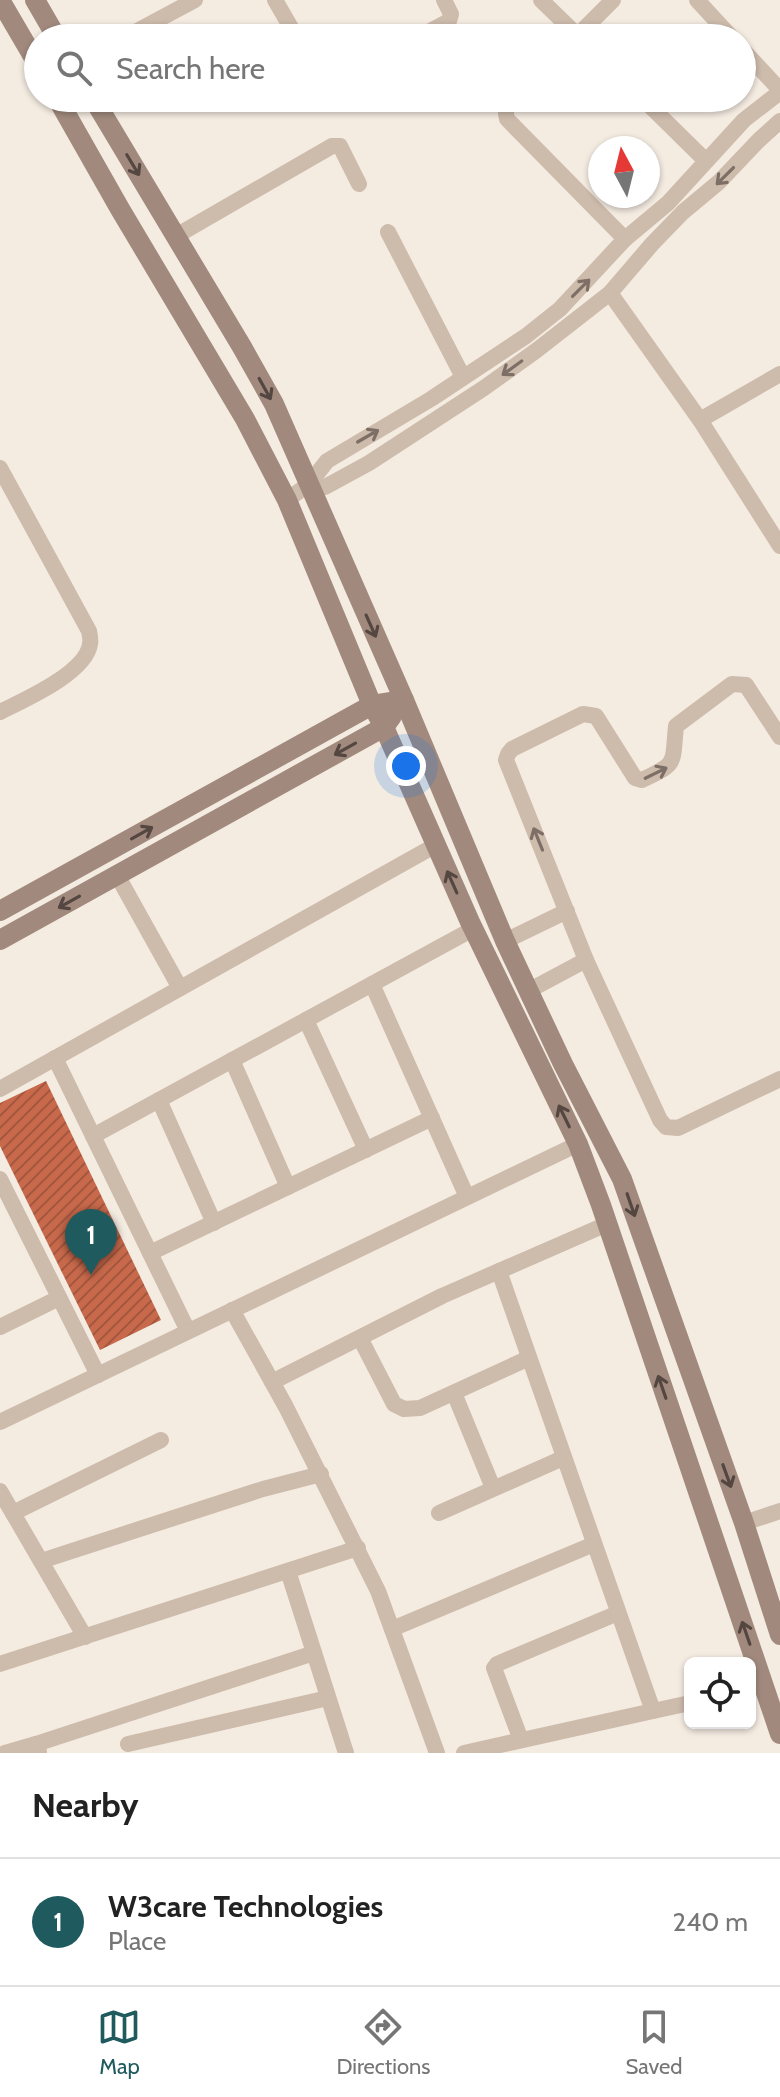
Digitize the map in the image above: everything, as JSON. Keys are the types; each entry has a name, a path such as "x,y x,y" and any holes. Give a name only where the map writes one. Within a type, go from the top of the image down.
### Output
{"street":[{"path":"0,0 24,41"},
{"path":"35,0 49,24"},
{"path":"150,24 195,0"},
{"path":"275,0 289,24"},
{"path":"443,24 449,21 451,14 444,0"},
{"path":"541,0 565,24"},
{"path":"590,24 613,0"},
{"path":"697,0 719,24"},
{"path":"756,64 780,91 756,110"},
{"path":"65,112 245,419 287,500 372,705 473,929 578,1144 607,1224 757,1687 780,1734"},
{"path":"101,112 274,404 404,700 505,941 622,1179 744,1523 780,1635"},
{"path":"505,112 507,119 625,239"},
{"path":"656,112 706,161"},
{"path":"287,500 309,484 327,461 431,399 526,336 560,309 625,239 668,203 754,112"},
{"path":"309,484 325,487 369,463 511,369 610,293 683,212 719,182 780,121"},
{"path":"176,236 332,146 340,146 359,184"},
{"path":"388,232 463,377"},
{"path":"610,293 777,536"},
{"path":"700,420 780,374"},
{"path":"0,468 89,631 90,646 80,663 57,682 0,712"},
{"path":"780,737 746,685 732,684 676,726 669,767 642,780 635,778 596,716 590,713 512,749 506,760 586,960 666,1127 678,1128 780,1079"},
{"path":"0,911 372,705 404,700"},
{"path":"0,940 384,727 404,700"},
{"path":"0,1089 436,845"},
{"path":"117,875 180,988"},
{"path":"505,941 567,911"},
{"path":"93,1136 473,929"},
{"path":"528,991 586,960"},
{"path":"372,984 467,1197"},
{"path":"306,1020 366,1150"},
{"path":"55,1058 188,1331"},
{"path":"232,1060 288,1187"},
{"path":"159,1100 214,1223"},
{"path":"150,1253 432,1118"},
{"path":"0,1422 578,1144"},
{"path":"2,1188 98,1375"},
{"path":"272,1382 442,1296 607,1224"},
{"path":"499,1271 653,1711"},
{"path":"0,1327 59,1298"},
{"path":"232,1310 321,1474 378,1591 437,1753"},
{"path":"360,1338 394,1404 404,1409 420,1408 529,1358"},
{"path":"454,1393 493,1488"},
{"path":"13,1513 161,1440"},
{"path":"439,1513 563,1458"},
{"path":"41,1561 263,1489 321,1474"},
{"path":"0,1491 85,1637"},
{"path":"744,1523 780,1511"},
{"path":"392,1629 594,1544"},
{"path":"1,1662 358,1548"},
{"path":"288,1571 346,1753"},
{"path":"521,1740 494,1668 497,1664 618,1613"},
{"path":"5,1753 37,1748 119,1717 314,1653"},
{"path":"119,1717 130,1748 328,1698"},
{"path":"464,1753 684,1704"}],"building":[{"path":"46,1081 161,1320 100,1350 0,1146 0,1103"}],"place":[{"name":"W3care Technologies","path":"91,1275"}]}
